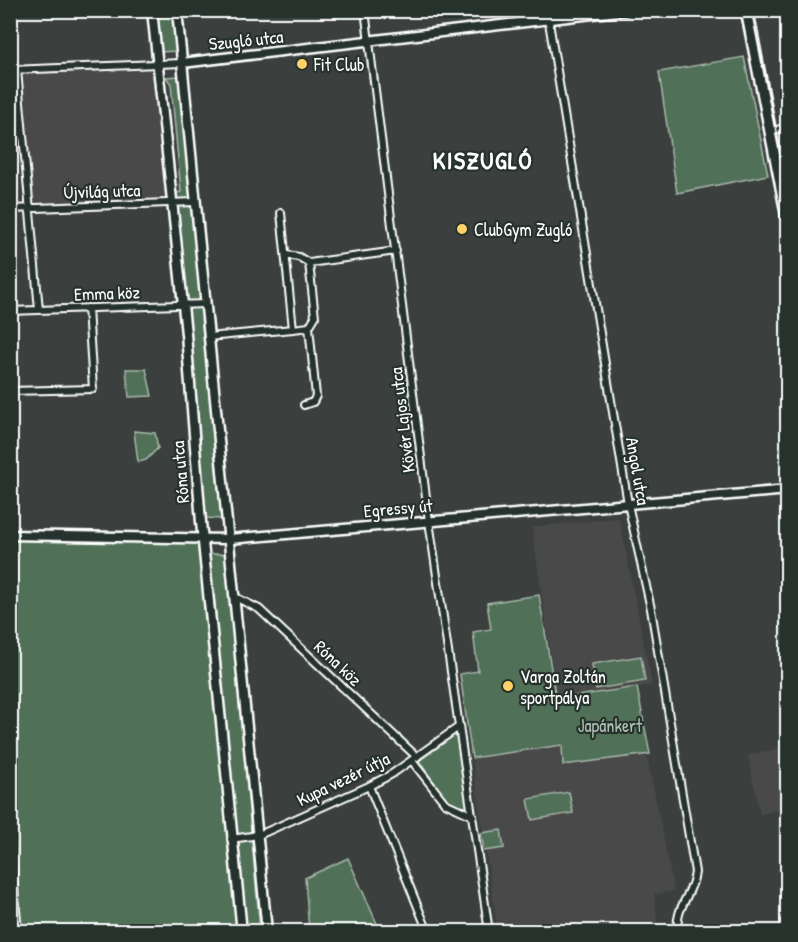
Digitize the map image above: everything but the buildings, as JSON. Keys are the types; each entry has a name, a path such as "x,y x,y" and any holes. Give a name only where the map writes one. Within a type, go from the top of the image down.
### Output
{"main road":[{"path":"746,10 788,223"}],"street":[{"name":"Róna utca","path":"152,10 182,305 231,839 242,932"},
{"path":"177,10 267,932"},
{"name":"Kövér Lajos utca","path":"365,10 429,521 489,932"},
{"name":"Angol utca","path":"547,10 628,504 651,609 695,872 691,891 677,915 678,932"},
{"name":"Szugló utca","path":"14,70 182,63 369,43 626,10"},
{"path":"14,70 39,310"},
{"path":"769,132 788,127"},
{"name":"Újvilág utca","path":"10,209 194,202"},
{"path":"281,213 293,329"},
{"path":"286,255 299,257 309,263 396,251"},
{"path":"304,405 313,402 316,396 309,327 315,317 309,263"},
{"name":"Emma köz","path":"10,311 205,304"},
{"path":"10,391 93,389 88,309"},
{"path":"208,337 309,327"},
{"name":"Egressy út","path":"10,535 229,539 788,489"},
{"name":"Róna köz","path":"235,597 259,609 414,759 445,803 473,816"},
{"name":"Kupa vezér útja","path":"231,839 259,835 369,786 414,759 459,726"},
{"path":"369,786 428,932"},
{"path":"10,843 18,932"}],"shaded area":[{"path":"155,66 169,201 32,206 18,70"},
{"path":"10,79 12,79 19,128 11,128"},
{"path":"619,518 652,685 633,688 674,891 654,894 658,931 498,931 472,758 564,745 532,527"},
{"path":"787,747 787,808 760,814 748,755"}],"green space":[{"path":"156,11 173,11 177,51 160,52"},
{"path":"744,57 768,175 677,193 659,72"},
{"path":"179,76 221,519 206,518 176,193 181,192 171,84 166,77"},
{"path":"126,369 146,369 152,396 129,397"},
{"path":"134,431 155,433 158,448 146,460 138,462"},
{"path":"10,535 203,539 242,931 18,931 10,843"},
{"path":"210,554 226,554 260,931 246,931"},
{"name":"Varga Zoltán sportpálya","path":"539,595 556,699 637,687 650,754 563,765 562,745 472,758 460,674 478,671 473,632 491,629 487,603"},
{"path":"641,656 645,681 596,689 592,664"},
{"path":"456,734 469,811 446,799 419,761"},
{"path":"569,792 573,813 532,820 528,799"},
{"path":"501,830 504,848 484,851 481,833"},
{"path":"348,858 378,926 309,931 305,878"}],"tram line":[{"path":"754,10 788,190"}],"place":[{"name":"Fit Club","path":"302,64"},
{"name":"ClubGym Zugló","path":"462,229"},
{"name":"Varga Zoltán sportpálya","path":"508,686"}],"district":[{"name":"KISZUGLÓ","path":"483,160"}],"park label":[{"name":"Japánkert","path":"610,725"}]}
